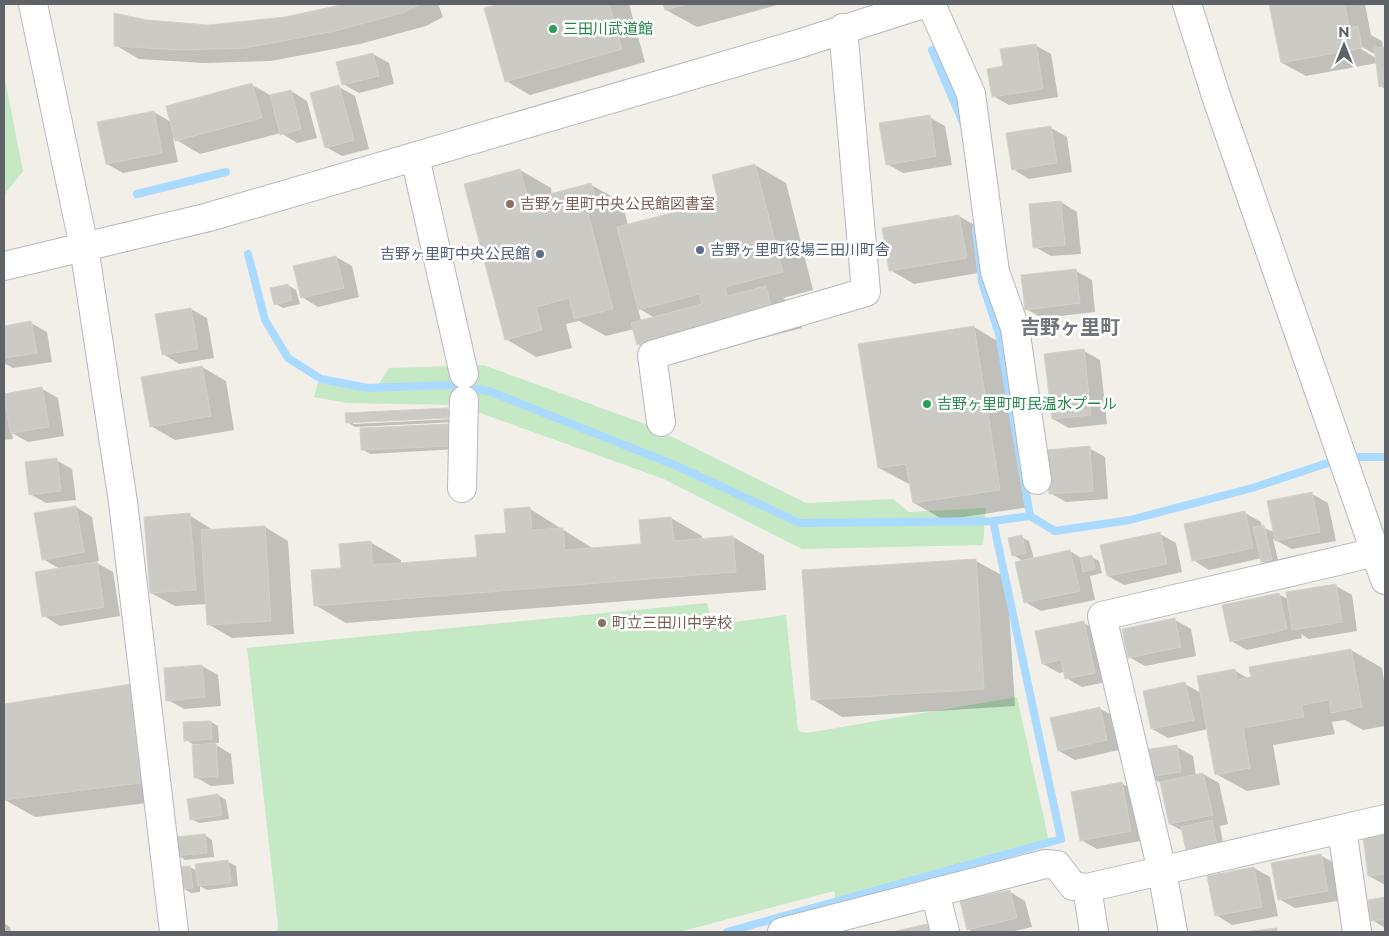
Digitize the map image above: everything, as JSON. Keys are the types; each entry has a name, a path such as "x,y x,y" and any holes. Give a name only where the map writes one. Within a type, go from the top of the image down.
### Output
{"street":[{"path":"33,4 84,247 123,502 174,932"},
{"path":"4,266 209,217 795,45 843,28 923,4"},
{"path":"931,4 971,94 995,272 1015,328 1038,480"},
{"path":"1187,4 1216,96 1385,580"},
{"path":"662,422 652,355 866,292 843,28"},
{"path":"416,156 464,387 462,488"},
{"path":"1173,932 1162,871 1102,616 1376,552"},
{"path":"782,932 1045,864 1057,866 1073,886 1087,888 1385,819"},
{"path":"1342,829 1357,932"},
{"path":"1087,888 1094,932"},
{"path":"935,892 945,932"}],"green space":[{"path":"156,4 240,4 229,5"},
{"path":"4,75 23,171 4,195"},
{"path":"483,365 648,425 806,503 893,499 909,512 986,508 983,545 802,549 664,479 458,405 347,403 314,397 318,382 374,391 389,368"},
{"path":"707,603 713,625 786,615 798,731 807,733 1017,697 1049,841 836,900 834,891 679,932 277,932 278,925 247,648"}],"building":[{"path":"345,4 420,4 402,13 335,31 246,48 180,50 114,46 114,13 147,20 208,25 285,17"},
{"name":"三田川武道館","path":"500,4 609,4 622,49 505,82 484,8"},
{"path":"663,4 689,4 665,10"},
{"path":"1269,4 1345,4 1349,28 1358,26 1362,48 1281,63"},
{"path":"1036,44 1043,89 992,97 987,69 1003,66 1000,49"},
{"path":"1385,47 1385,86 1379,87 1374,48"},
{"path":"373,53 379,76 342,85 336,62"},
{"path":"252,83 262,118 175,141 166,106"},
{"path":"339,85 354,140 325,148 310,93"},
{"path":"291,90 301,129 280,135 270,95"},
{"path":"154,111 162,153 106,164 97,122"},
{"path":"930,115 936,156 886,165 879,123"},
{"path":"1051,126 1057,163 1012,170 1006,133"},
{"name":"吉野ヶ里町役場三田川町舎","path":"755,164 783,272 725,287 727,296 766,286 772,311 637,345 631,323 702,304 699,294 638,310 617,227 718,201 712,175"},
{"name":"吉野ヶ里町中央公民館","path":"520,169 528,200 591,183 598,207 587,210 613,309 574,319 569,298 536,307 542,330 505,340 464,184"},
{"path":"1061,201 1065,245 1033,248 1029,204"},
{"path":"959,215 967,258 889,271 882,228"},
{"path":"336,256 344,288 301,298 293,266"},
{"path":"1076,269 1080,303 1025,310 1021,275"},
{"path":"288,284 292,300 274,305 270,288"},
{"path":"191,308 198,349 162,355 155,314"},
{"path":"31,321 37,353 4,358 4,326"},
{"name":"吉野ヶ里町町民温水プール","path":"974,326 1000,490 913,503 906,464 878,468 858,344"},
{"path":"1084,349 1091,415 1052,419 1044,354"},
{"path":"202,366 211,416 150,427 141,377"},
{"path":"42,387 49,427 10,433 4,394"},
{"path":"448,408 448,418 346,423 345,413"},
{"path":"448,424 450,446 361,450 360,428"},
{"path":"1090,446 1093,491 1049,494 1046,450"},
{"path":"57,458 61,491 29,495 25,462"},
{"path":"1312,492 1320,532 1275,541 1267,501"},
{"path":"76,506 84,552 42,560 34,513"},
{"path":"530,507 532,530 563,528 565,550 641,544 639,520 671,517 674,541 733,536 736,572 314,606 311,570 341,568 339,544 371,541 373,565 477,557 475,535 506,533 504,509"},
{"path":"1245,511 1253,548 1192,561 1184,524"},
{"path":"190,513 196,590 150,593 144,517"},
{"path":"1264,525 1272,560 1261,562 1253,527"},
{"path":"265,526 271,621 207,625 201,530"},
{"path":"1160,532 1167,564 1107,576 1100,545"},
{"path":"1022,535 1026,553 1012,556 1008,538"},
{"path":"1070,550 1080,591 1024,603 1015,562"},
{"path":"1092,555 1095,569 1083,572 1080,558"},
{"path":"976,559 984,689 811,700 802,570"},
{"path":"97,562 104,607 42,617 35,572"},
{"path":"1336,584 1342,622 1292,630 1286,592"},
{"path":"1279,593 1287,629 1230,642 1222,605"},
{"path":"1175,618 1181,647 1128,658 1122,629"},
{"path":"1084,621 1095,673 1065,679 1061,660 1042,664 1035,631"},
{"path":"1351,649 1362,707 1331,713 1329,700 1302,705 1304,717 1243,728 1250,768 1215,775 1197,676 1235,669 1237,680 1251,677 1249,667"},
{"path":"202,665 205,697 166,701 164,668"},
{"path":"1185,682 1194,720 1151,729 1143,691"},
{"path":"131,684 140,783 4,800 4,704"},
{"path":"1100,707 1107,740 1058,751 1050,718"},
{"path":"211,721 212,739 184,741 183,722"},
{"path":"216,743 218,776 194,778 192,745"},
{"path":"1177,745 1181,772 1148,777 1144,750"},
{"path":"1203,773 1213,815 1169,824 1160,782"},
{"path":"1122,782 1131,831 1080,841 1071,792"},
{"path":"218,794 222,815 190,820 187,799"},
{"path":"1212,820 1217,844 1186,850 1181,827"},
{"path":"205,834 207,853 176,856 175,837"},
{"path":"1385,834 1385,874 1368,876 1363,837"},
{"path":"1321,854 1328,891 1278,900 1271,863"},
{"path":"228,860 231,883 198,886 195,864"},
{"path":"190,866 193,888 182,889 179,867"},
{"path":"1254,867 1262,907 1215,916 1207,876"},
{"path":"1010,890 1017,918 967,930 960,901"},
{"path":"1385,897 1385,919 1371,921 1368,900"},
{"path":"927,924 929,932 892,932"},
{"path":"1277,928 1277,932 1245,932"}],"waterway":[{"path":"932,50 963,123"},
{"path":"137,194 226,172"},
{"path":"976,229 982,282 999,334 1030,516"},
{"path":"248,254 265,320 288,358 321,379 368,388 448,385 489,391 677,466 800,523 993,521 1030,516 1055,531 1130,520 1252,488 1346,457 1385,457"},
{"path":"727,932 1061,839 993,521"}],"place":[{"name":"三田川武道館","path":"553,29"},
{"name":"吉野ヶ里町中央公民館図書室","path":"510,204"},
{"name":"吉野ヶ里町役場三田川町舎","path":"700,250"},
{"name":"吉野ヶ里町中央公民館","path":"540,254"},
{"name":"吉野ヶ里町町民温水プール","path":"927,404"},
{"name":"町立三田川中学校","path":"602,623"}],"district":[{"name":"吉野ヶ里町","path":"1070,327"}]}
